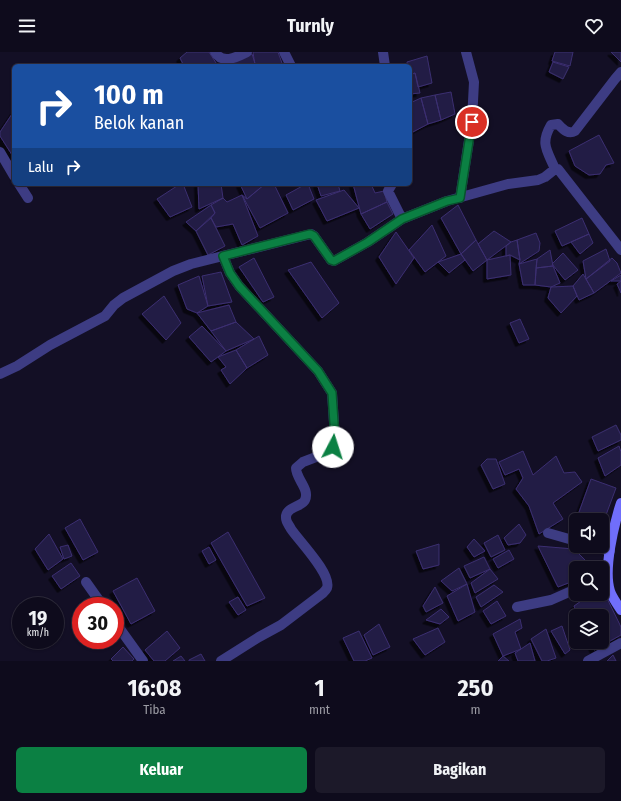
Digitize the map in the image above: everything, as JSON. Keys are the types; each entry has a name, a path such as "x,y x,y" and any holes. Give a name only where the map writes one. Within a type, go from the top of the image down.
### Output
{"street":[{"path":"216,52 218,58 223,60 237,57 247,52"},
{"path":"284,52 290,64"},
{"path":"383,52 385,64"},
{"path":"460,198 472,122 474,82 466,52"},
{"path":"621,72 575,131 572,133 568,132 558,124 551,125 546,134 545,144 555,169 558,169 621,250"},
{"path":"0,152 12,173"},
{"path":"0,374 17,366 50,345 105,316 114,305 123,298 173,271 191,264 310,234 314,236 331,260 334,261 368,242 402,219 447,201 508,184 538,180 545,177 555,169"},
{"path":"20,186 28,198"},
{"path":"391,186 388,191 402,219"},
{"path":"221,661 259,636 281,625 323,593 327,588 325,573 294,532 286,518 286,514 304,502 306,498 306,493 296,474 296,468 303,462 329,452 333,447 335,438 332,393 318,371 239,286 230,273 223,256"},
{"path":"608,561 616,518 621,503"},
{"path":"548,533 569,540"},
{"path":"86,582 97,597"},
{"path":"609,588 621,610"},
{"path":"517,608 551,600 569,592"},
{"path":"124,635 143,661"},
{"path":"588,661 621,643"}],"building":[{"path":"187,52 209,52 217,64 183,64 180,58"},
{"path":"253,52 278,52 282,64 255,64"},
{"path":"555,52 573,52 570,66 552,61"},
{"path":"611,52 621,52 621,62"},
{"path":"252,54 255,64 226,64"},
{"path":"427,56 432,83 418,87 415,73 412,74 412,64 407,64 407,62"},
{"path":"553,62 569,67 563,79 549,72"},
{"path":"415,73 420,93 412,94 412,74"},
{"path":"451,92 455,114 441,120 435,95"},
{"path":"435,95 441,120 428,124 421,98"},
{"path":"421,98 428,124 412,132 412,102"},
{"path":"12,114 12,155 0,136 0,132"},
{"path":"599,135 614,163 606,165 600,174 589,175 575,166 569,151"},
{"path":"177,186 184,186 192,207 170,217 157,199"},
{"path":"198,186 221,186 223,198 199,209"},
{"path":"241,186 263,186 247,199"},
{"path":"263,186 275,186 288,213 260,228 242,195 247,199"},
{"path":"302,186 309,186 314,199 293,210 286,195"},
{"path":"318,186 339,186 340,191 321,196"},
{"path":"354,186 372,186 375,193 384,191 387,202 361,214"},
{"path":"344,190 359,208 327,221 316,200"},
{"path":"242,195 258,236 242,245 233,224 216,227 211,218 215,213 211,205 223,198 227,202"},
{"path":"387,202 393,214 370,229 361,214"},
{"path":"211,205 215,213 196,231 186,222"},
{"path":"458,205 476,240 461,254 441,218"},
{"path":"211,218 225,246 208,255 196,231"},
{"path":"582,218 589,234 562,246 555,231"},
{"path":"432,225 446,256 425,272 409,250"},
{"path":"494,231 511,242 487,260 478,244"},
{"path":"396,232 414,258 396,284 379,257"},
{"path":"536,233 540,243 539,251 519,264 520,260 517,240"},
{"path":"589,234 593,243 580,254 571,242"},
{"path":"476,240 487,260 473,271 461,254"},
{"path":"517,240 520,260 510,255 506,256 506,246"},
{"path":"606,249 610,261 586,279 583,261"},
{"path":"550,250 553,266 536,268 537,259"},
{"path":"563,253 578,270 565,280 552,264"},
{"path":"461,254 465,260 449,273 438,262"},
{"path":"510,255 511,275 487,279 487,260"},
{"path":"254,258 274,297 263,302 239,267"},
{"path":"612,258 617,263 621,273 594,293 586,279"},
{"path":"537,259 535,285 523,285 519,264"},
{"path":"311,262 339,303 322,318 288,270"},
{"path":"553,266 560,283 551,287 535,285 536,268"},
{"path":"221,272 232,302 208,306 202,276"},
{"path":"583,274 594,293 579,300 573,286"},
{"path":"621,275 621,281 611,281"},
{"path":"199,276 208,306 197,313 187,309 178,285"},
{"path":"621,281 621,293 617,284"},
{"path":"573,286 577,296 561,313 548,298 551,287"},
{"path":"164,296 181,323 166,340 142,314"},
{"path":"229,305 236,322 211,331 197,313"},
{"path":"520,319 529,339 519,343 510,323"},
{"path":"236,322 254,339 226,351 211,331"},
{"path":"202,326 226,351 211,362 189,337"},
{"path":"259,336 268,355 247,368 236,350"},
{"path":"236,350 247,368 230,384 221,370 226,367 218,357"},
{"path":"616,425 621,435 621,440 598,451 592,437"},
{"path":"619,446 621,452 621,465 605,476 598,458"},
{"path":"523,451 533,475 556,456 564,473 575,472 582,482 553,503 563,519 539,534 529,506 516,489 523,478 519,469 505,475 499,462"},
{"path":"487,459 496,459 505,484 493,489 481,465"},
{"path":"591,479 616,488 607,513 579,513"},
{"path":"80,519 98,552 83,560 65,528"},
{"path":"519,524 526,535 520,543 508,545 504,538"},
{"path":"228,532 265,598 247,606 211,543"},
{"path":"49,534 63,559 48,570 35,549"},
{"path":"498,535 505,550 491,557 484,543"},
{"path":"474,539 485,551 474,557 467,547"},
{"path":"439,544 439,565 423,569 416,551"},
{"path":"68,545 72,556 64,559 60,547"},
{"path":"538,546 569,549 569,553 578,553 586,561 569,561 569,583 558,587"},
{"path":"209,547 216,560 209,564 202,551"},
{"path":"509,550 514,559 498,568 493,559"},
{"path":"484,557 490,569 470,578 464,566"},
{"path":"71,563 80,576 61,589 52,576"},
{"path":"459,568 467,584 452,591 441,581"},
{"path":"490,569 498,579 475,593 471,583"},
{"path":"137,578 155,611 131,624 124,611 124,597 116,597 113,591"},
{"path":"467,584 475,612 458,621 447,596"},
{"path":"494,585 503,592 481,607 476,597"},
{"path":"435,587 443,603 426,612 423,606"},
{"path":"238,597 246,610 238,615 229,602"},
{"path":"497,601 506,616 491,624 483,611"},
{"path":"581,601 608,601 621,627 621,635 609,642 609,609 575,609 574,606"},
{"path":"441,609 449,617 440,624 426,620"},
{"path":"520,619 522,628 515,632 521,649 503,656 493,634"},
{"path":"379,624 390,647 373,655 364,635"},
{"path":"562,626 570,650 565,654 551,631"},
{"path":"438,628 445,642 425,655 413,639"},
{"path":"546,629 556,658 542,661 531,639"},
{"path":"167,631 180,648 165,661 154,661 145,650"},
{"path":"359,631 372,658 365,661 354,661 343,638"},
{"path":"530,643 535,661 518,661 515,653"},
{"path":"124,648 134,659 132,661 113,661 111,659 121,649"},
{"path":"201,654 205,661 189,661 189,660"},
{"path":"613,655 616,661 607,661"},
{"path":"181,656 185,661 173,661"},
{"path":"503,656 509,661 498,661"}],"route":[{"path":"333,447 335,438 332,393 318,371 239,286 230,273 223,256 310,234 314,236 331,260 334,261 368,242 402,219 447,201 460,198 465,157 472,122"}]}
